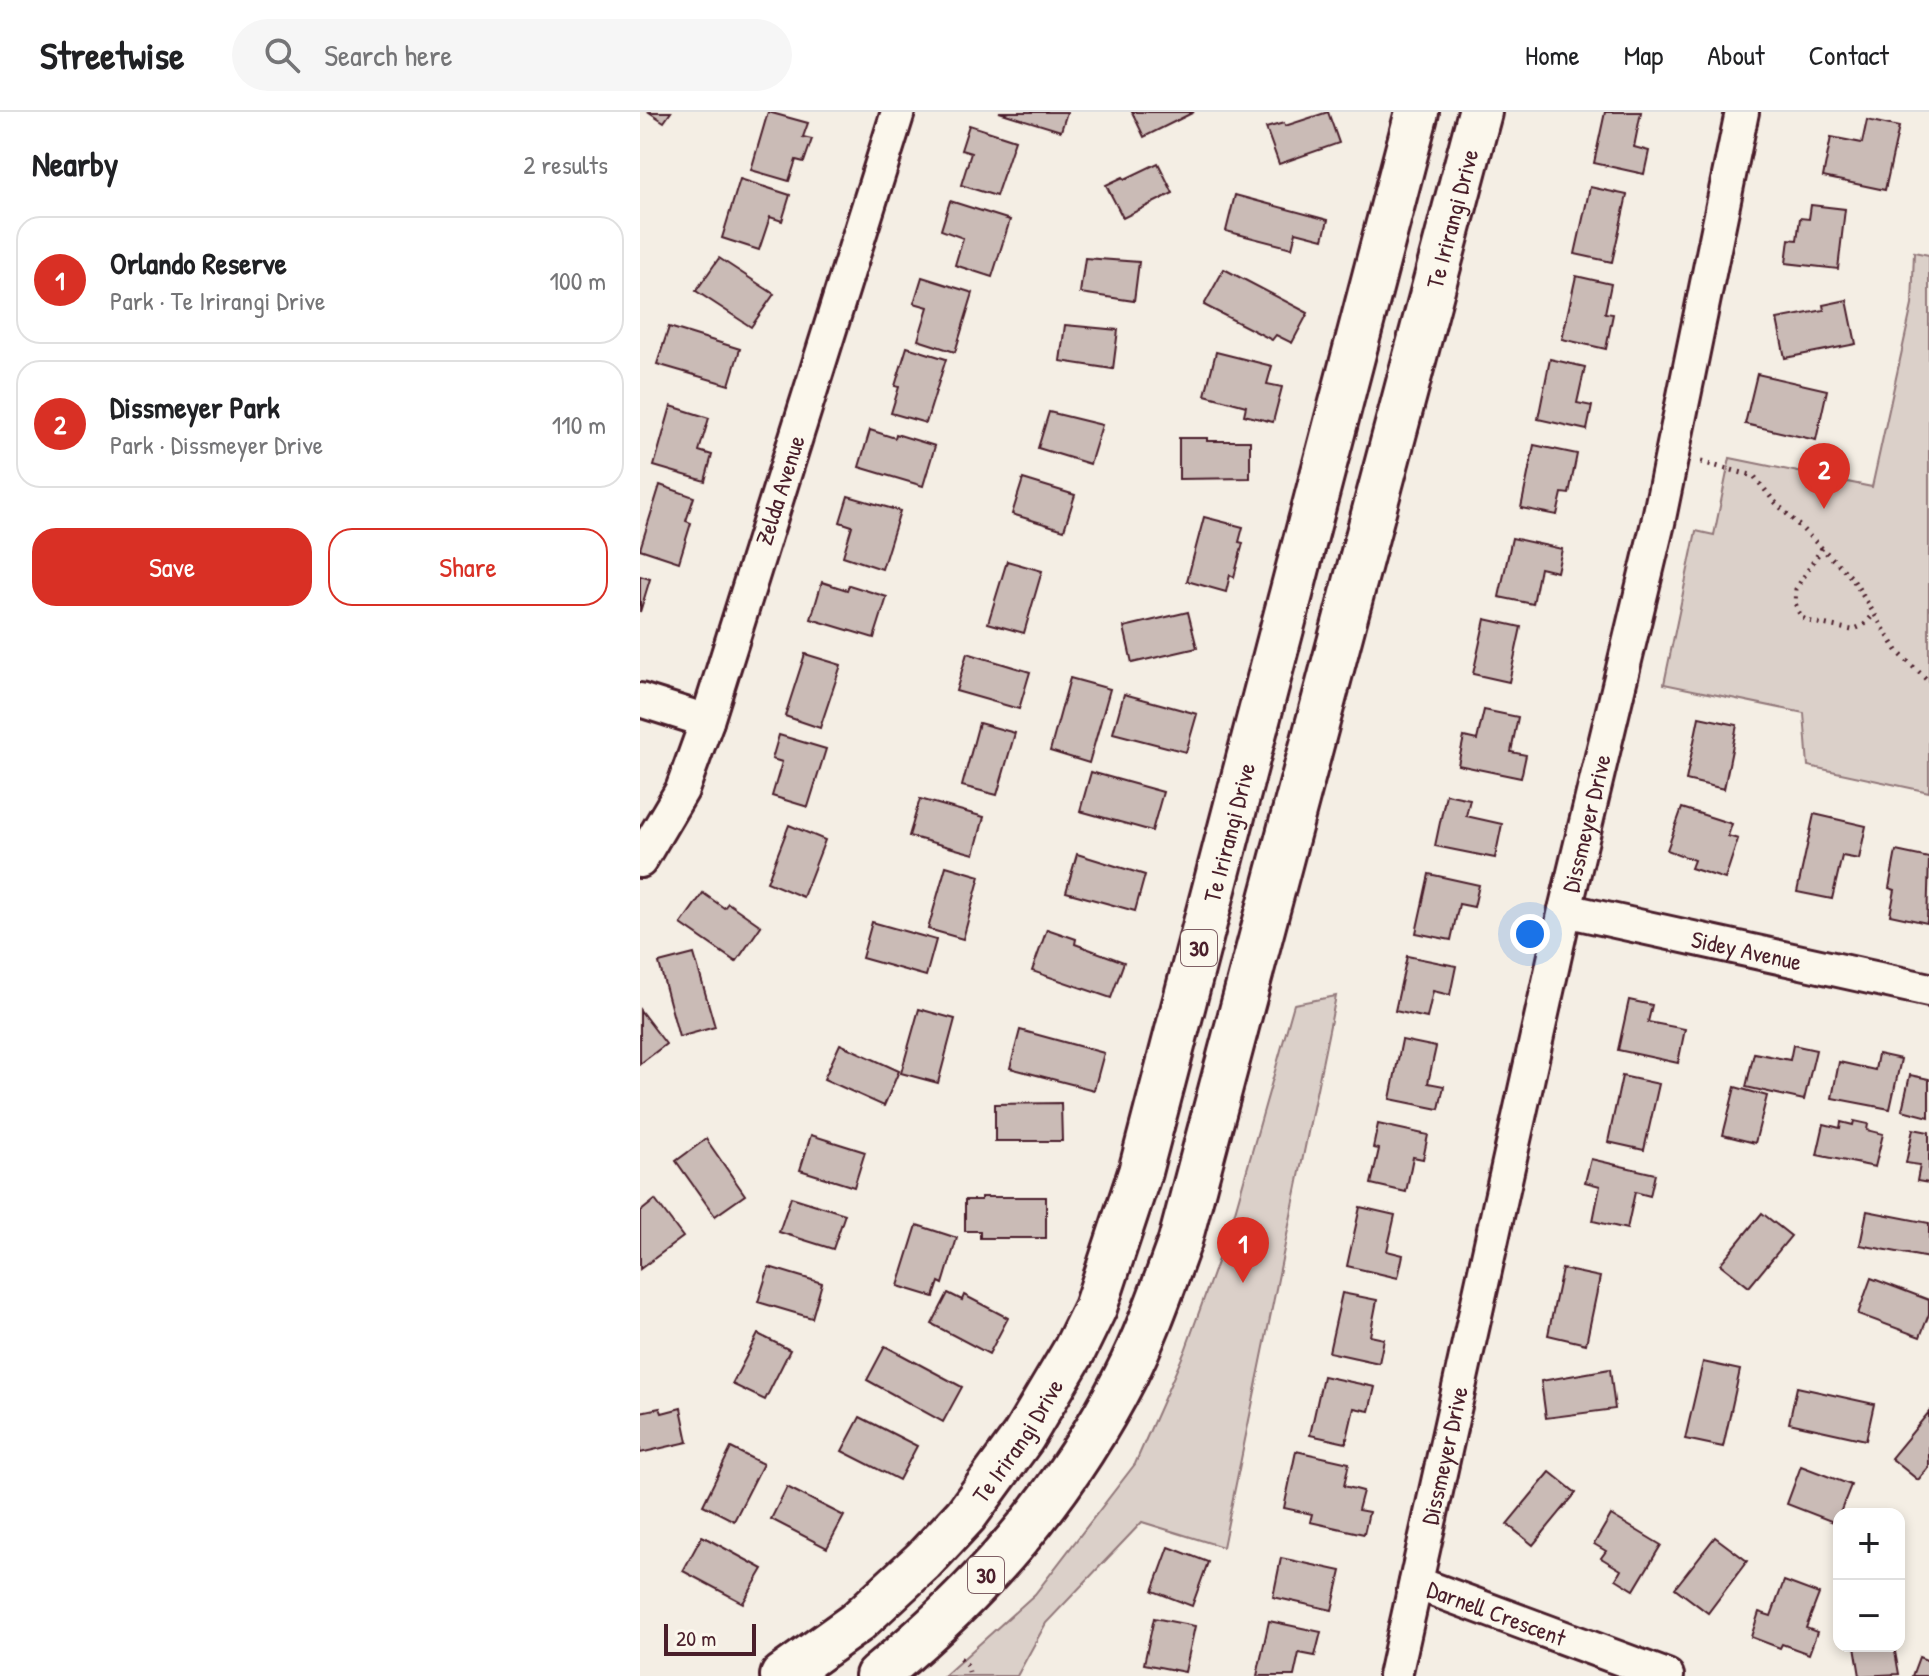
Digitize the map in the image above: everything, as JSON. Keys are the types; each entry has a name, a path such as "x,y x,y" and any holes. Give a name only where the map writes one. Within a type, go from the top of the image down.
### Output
{"main road":[{"name":"Te Irirangi Drive","path":"782,1676 856,1623 923,1561 966,1515 1023,1437 1074,1351 1095,1308 1140,1172 1417,112"},
{"name":"Te Irirangi Drive","path":"877,1676 947,1615 1042,1512 1086,1448 1125,1376 1180,1241 1480,112"}],"street":[{"name":"Zelda Avenue","path":"640,861 682,790 707,721 898,112"},
{"name":"Dissmeyer Drive","path":"1395,1676 1565,910 1673,455 1742,112"},
{"path":"640,700 707,721"},
{"name":"Sidey Avenue","path":"1565,910 1929,990"},
{"name":"Darnell Crescent","path":"1416,1583 1667,1676"}],"path":[{"path":"1673,455 1754,476 1773,500 1852,578 1898,652 1929,682"},
{"path":"1822,548 1796,589 1795,603 1801,617 1852,630 1864,625 1874,614"},
{"path":"960,1658 967,1665 970,1676"}],"shaded area":[{"path":"1914,252 1929,255 1929,792 1808,766 1804,713 1664,684 1696,531 1714,535 1730,458 1872,487 1912,305"},
{"path":"1336,996 1223,1547 1142,1522 1046,1623 1017,1676 944,1676 1035,1594 1135,1464 1185,1351 1234,1215 1294,1004"}],"building":[{"path":"649,112 671,112 664,122"},
{"path":"768,112 808,123 803,137 812,139 804,162 796,160 789,181 751,170"},
{"path":"999,112 1067,112 1061,131"},
{"path":"1132,112 1194,112 1144,137"},
{"path":"1328,112 1339,143 1279,164 1266,128 1284,123 1285,126"},
{"path":"1605,112 1641,112 1634,147 1649,151 1644,174 1594,163"},
{"path":"1867,120 1899,127 1885,190 1823,177 1831,137 1862,143"},
{"path":"969,125 1015,140 996,196 961,185 971,153 961,150"},
{"path":"1158,163 1173,193 1123,218 1106,185"},
{"path":"740,179 790,195 782,221 770,217 759,250 722,238"},
{"path":"1590,187 1627,195 1612,262 1575,254"},
{"path":"1235,195 1328,220 1323,239 1296,232 1292,248 1226,231"},
{"path":"950,201 1010,220 992,277 955,265 963,238 941,230"},
{"path":"1811,205 1845,209 1838,269 1786,263 1789,239 1797,240 1800,218 1809,219"},
{"path":"719,258 774,294 751,327 696,291"},
{"path":"1085,258 1139,262 1134,301 1080,293"},
{"path":"1224,269 1308,313 1292,343 1276,335 1272,340 1204,305"},
{"path":"1576,276 1611,284 1605,313 1613,314 1606,349 1562,339"},
{"path":"922,277 973,293 955,352 918,340 928,307 914,303"},
{"path":"1847,300 1856,344 1785,358 1777,319 1824,310 1823,305"},
{"path":"1065,325 1118,330 1113,369 1060,361"},
{"path":"669,327 740,349 729,385 657,364"},
{"path":"907,347 946,359 926,423 891,413 899,387 895,386"},
{"path":"1216,352 1272,366 1267,384 1282,387 1273,422 1244,415 1246,406 1205,395"},
{"path":"1550,359 1585,367 1577,403 1592,406 1587,430 1538,419"},
{"path":"1757,374 1827,390 1816,440 1745,424"},
{"path":"671,406 709,418 699,451 712,455 705,481 654,466"},
{"path":"1049,412 1102,425 1090,464 1038,448"},
{"path":"870,430 935,446 923,486 859,467"},
{"path":"1179,438 1250,441 1250,478 1179,479"},
{"path":"1534,445 1577,454 1569,494 1562,493 1557,515 1521,508"},
{"path":"1023,479 1075,495 1064,530 1012,514"},
{"path":"660,485 694,497 686,521 691,523 679,562 640,549"},
{"path":"848,496 900,511 882,569 843,556 852,526 840,522"},
{"path":"1204,517 1243,527 1239,542 1243,543 1234,577 1230,575 1226,592 1187,581"},
{"path":"1512,538 1562,549 1557,572 1540,568 1533,604 1499,597"},
{"path":"1007,561 1042,571 1024,633 988,623"},
{"path":"640,576 650,579 640,612"},
{"path":"822,582 847,590 849,585 887,597 874,638 811,619"},
{"path":"1188,612 1197,648 1132,663 1124,627"},
{"path":"1485,619 1521,627 1509,682 1473,674"},
{"path":"967,653 1030,672 1019,709 956,691"},
{"path":"805,654 841,665 820,728 785,716"},
{"path":"1070,678 1110,689 1089,763 1050,751"},
{"path":"1124,694 1197,714 1186,752 1113,733"},
{"path":"1484,710 1518,717 1511,752 1526,755 1521,778 1458,765 1464,737 1477,740"},
{"path":"1699,717 1737,725 1724,789 1686,780"},
{"path":"979,723 1015,733 997,795 962,786"},
{"path":"779,735 826,749 808,807 772,796 782,762 772,759"},
{"path":"1091,772 1163,792 1152,831 1080,811"},
{"path":"1446,794 1470,799 1466,816 1502,824 1495,858 1435,846"},
{"path":"920,799 984,817 974,854 909,836"},
{"path":"1682,808 1732,824 1728,836 1738,839 1725,879 1691,868 1694,860 1667,850"},
{"path":"1814,814 1866,826 1859,859 1842,856 1832,899 1797,892"},
{"path":"789,825 825,840 803,897 767,882"},
{"path":"1896,851 1929,858 1927,923 1890,915 1895,890 1889,888"},
{"path":"1077,854 1145,875 1135,911 1066,892"},
{"path":"946,866 980,876 963,939 928,929"},
{"path":"1429,874 1479,885 1474,907 1459,904 1451,940 1416,933"},
{"path":"703,893 724,908 728,903 761,926 736,962 681,924"},
{"path":"872,922 936,940 926,976 862,958"},
{"path":"1047,929 1076,939 1075,944 1124,962 1111,998 1032,971"},
{"path":"694,954 715,1027 679,1037 659,963"},
{"path":"1407,956 1456,966 1450,995 1433,991 1427,1018 1395,1011"},
{"path":"1629,1000 1652,1005 1648,1022 1685,1029 1678,1063 1618,1050"},
{"path":"919,1009 955,1019 938,1083 901,1073"},
{"path":"640,1010 666,1044 640,1064"},
{"path":"1020,1030 1104,1053 1094,1090 1010,1068"},
{"path":"1402,1040 1436,1047 1428,1083 1444,1086 1439,1109 1390,1099"},
{"path":"840,1044 899,1071 884,1106 824,1079"},
{"path":"1793,1045 1816,1050 1804,1100 1746,1087 1754,1053 1790,1060"},
{"path":"1878,1054 1901,1059 1890,1109 1832,1098 1839,1062 1875,1070"},
{"path":"1910,1075 1929,1079 1929,1117 1902,1110"},
{"path":"1622,1076 1659,1084 1644,1150 1608,1142"},
{"path":"1735,1087 1767,1096 1755,1143 1723,1135"},
{"path":"1061,1103 1062,1141 995,1141 995,1104"},
{"path":"1854,1121 1868,1124 1867,1130 1883,1134 1875,1167 1817,1155 1824,1124 1840,1128 1841,1122 1853,1125"},
{"path":"1378,1124 1428,1135 1423,1159 1413,1157 1406,1192 1371,1184 1379,1149 1373,1148"},
{"path":"1913,1129 1929,1132 1929,1183 1917,1181 1920,1165 1906,1163"},
{"path":"811,1135 865,1152 854,1187 800,1170"},
{"path":"706,1139 745,1195 715,1216 676,1161"},
{"path":"1591,1159 1655,1174 1650,1196 1635,1192 1627,1229 1593,1221 1600,1186 1585,1182"},
{"path":"791,1197 845,1214 833,1249 779,1232"},
{"path":"981,1197 1046,1197 1046,1238 980,1238 980,1231 965,1231 965,1200 981,1200"},
{"path":"655,1200 683,1237 640,1269 640,1212"},
{"path":"1360,1207 1395,1215 1387,1251 1403,1255 1398,1278 1347,1266"},
{"path":"1867,1211 1929,1223 1929,1258 1860,1245"},
{"path":"1762,1213 1791,1236 1749,1287 1720,1264"},
{"path":"917,1225 957,1238 943,1284 939,1282 934,1297 898,1286"},
{"path":"769,1267 822,1283 812,1318 758,1302"},
{"path":"1562,1269 1600,1277 1586,1344 1548,1335"},
{"path":"1871,1278 1929,1300 1929,1314 1920,1337 1858,1314"},
{"path":"948,1293 962,1300 964,1295 1008,1318 989,1354 932,1324"},
{"path":"1342,1293 1377,1300 1370,1336 1384,1339 1379,1363 1329,1352"},
{"path":"758,1334 790,1350 765,1400 732,1384"},
{"path":"885,1346 962,1387 943,1422 867,1380"},
{"path":"1703,1362 1740,1370 1723,1447 1685,1439"},
{"path":"1610,1369 1615,1409 1546,1418 1541,1381"},
{"path":"1323,1376 1375,1387 1369,1411 1354,1408 1346,1443 1310,1435"},
{"path":"1797,1387 1874,1404 1866,1440 1789,1423"},
{"path":"660,1408 662,1413 681,1408 688,1442 640,1453 640,1412"},
{"path":"1929,1412 1929,1467 1918,1480 1891,1458"},
{"path":"860,1417 917,1446 899,1480 842,1451"},
{"path":"731,1448 763,1464 734,1521 703,1505"},
{"path":"1296,1451 1349,1463 1344,1486 1363,1491 1358,1510 1369,1512 1364,1534 1310,1522 1312,1514 1284,1508"},
{"path":"1801,1466 1851,1485 1842,1508 1833,1508 1833,1522 1787,1504"},
{"path":"1550,1472 1576,1493 1533,1545 1507,1524"},
{"path":"787,1487 844,1516 827,1548 771,1519"},
{"path":"1611,1515 1661,1545 1634,1590 1616,1579 1621,1570 1601,1558 1606,1551 1594,1544"},
{"path":"702,1536 763,1569 743,1603 683,1571"},
{"path":"1715,1537 1747,1561 1708,1613 1675,1588"},
{"path":"1169,1547 1208,1562 1192,1606 1153,1591"},
{"path":"1281,1558 1341,1571 1332,1610 1273,1597"},
{"path":"1784,1581 1819,1594 1806,1628 1817,1632 1809,1654 1751,1637 1759,1612 1771,1616"},
{"path":"1154,1618 1195,1626 1185,1672 1144,1664"},
{"path":"1269,1621 1321,1632 1315,1656 1299,1653 1294,1676 1257,1676"},
{"path":"1856,1652 1895,1652 1899,1674 1860,1676"},
{"path":"1919,1657 1929,1661 1929,1676 1912,1676"}],"place":[{"name":"Dissmeyer Park","path":"1824,509"},
{"name":"Orlando Reserve","path":"1243,1283"}]}
